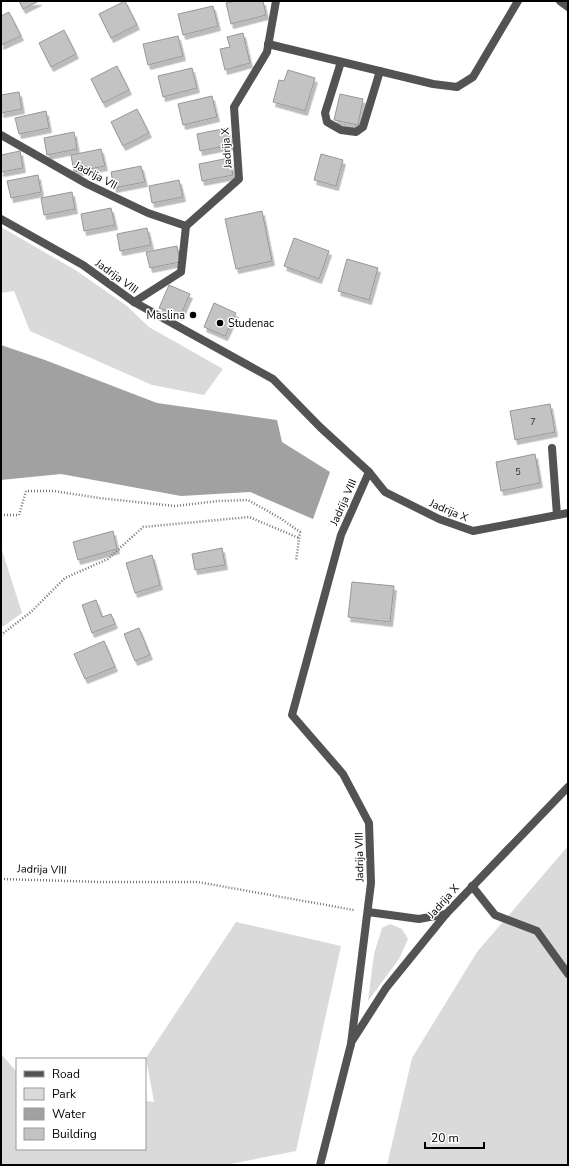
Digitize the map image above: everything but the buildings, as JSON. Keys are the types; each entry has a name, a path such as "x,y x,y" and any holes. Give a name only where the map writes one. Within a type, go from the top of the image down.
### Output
{"street":[{"name":"Jadrija X","path":"186,226 239,179 234,107 267,52 276,1"},
{"path":"268,44 433,84 457,87 473,77 518,1"},
{"path":"560,1 568,7"},
{"path":"341,62 325,113 326,122 341,130 356,132 363,127 380,71"},
{"name":"Jadrija VII","path":"1,135 87,184 148,213 186,226"},
{"name":"Jadrija VIII","path":"1,219 83,265 134,302 273,379 320,427 369,472 341,535 292,715 343,774 369,823 371,883 351,1044"},
{"path":"134,302 181,272 186,226"},
{"path":"552,448 557,515"},
{"name":"Jadrija X","path":"369,472 385,492 439,519 473,531 568,513"},
{"name":"Jadrija X","path":"351,1044 386,988 446,914 568,787"},
{"path":"472,886 495,915 537,931 568,974"},
{"path":"368,912 419,919 446,914"},
{"path":"320,1165 351,1044"}],"path":[{"path":"1,515 19,515 26,491 54,491 99,498 175,506 219,501 248,500 280,518 300,532 296,561"},
{"path":"1,636 32,611 65,578 108,559 143,527 249,517 299,538"},
{"name":"Jadrija VIII","path":"1,879 101,882 198,882 368,912"}],"green space":[{"path":"1,227 77,271 127,306 149,327 223,369 204,395 152,385 30,331 14,291 1,293"},
{"path":"1,547 22,613 1,628"},
{"path":"568,846 568,1165 387,1165 412,1058 477,952"},
{"path":"236,922 341,946 296,1151 225,1165 1,1165 1,1054 16,1071 16,1150 146,1150 146,1101 154,1102 146,1058"},
{"path":"390,924 402,929 408,939 399,959 368,1001 374,954 382,928"}],"water":[{"path":"1,345 45,360 157,403 277,420 282,442 330,472 313,519 250,492 181,496 61,474 1,480"}],"place":[{"name":"Maslina","path":"193,315"},
{"name":"Studenac","path":"220,323"}]}
